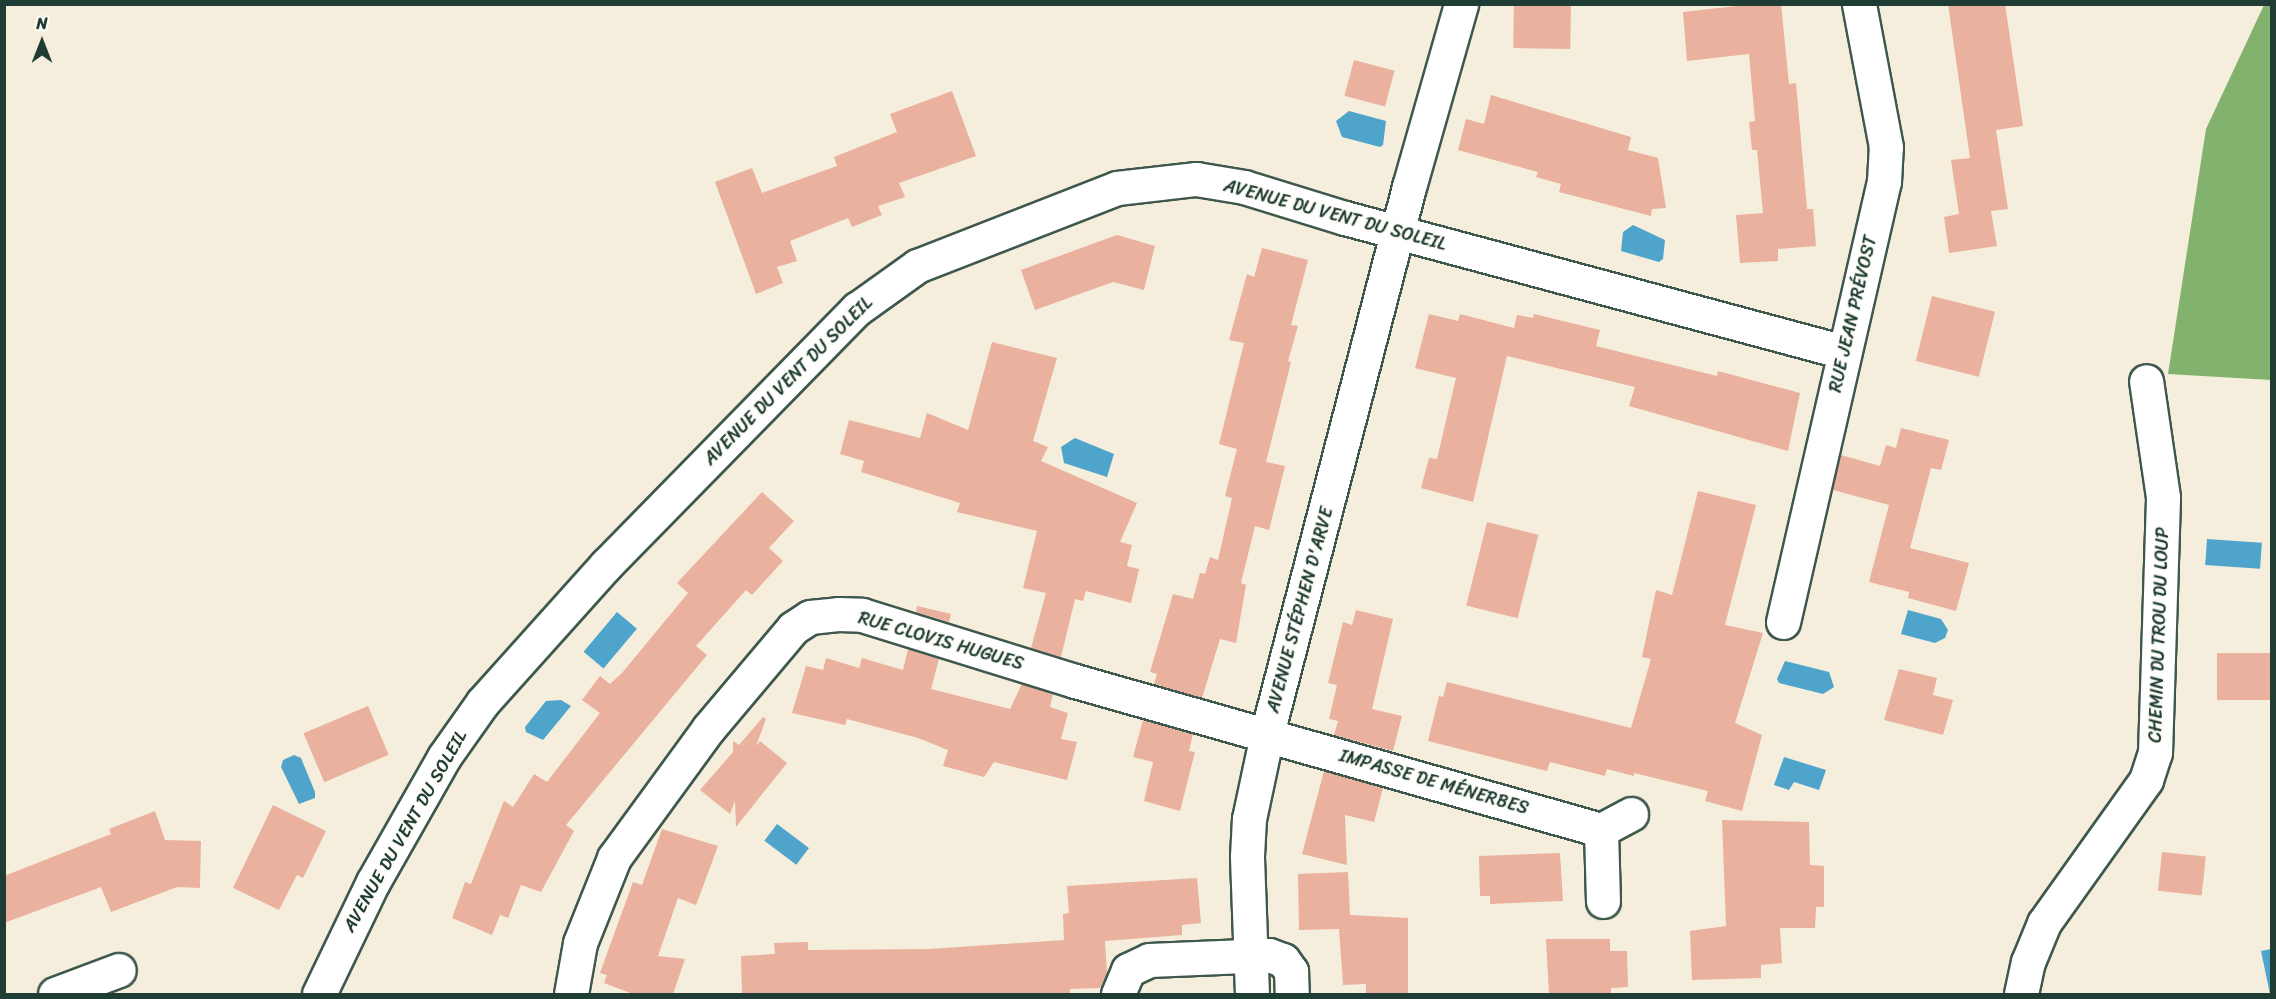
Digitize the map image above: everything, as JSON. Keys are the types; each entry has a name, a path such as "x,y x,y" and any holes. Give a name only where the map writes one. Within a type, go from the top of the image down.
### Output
{"street":[{"path":"1398,232 1461,4"},
{"name":"RUE JEAN PRÉVOST","path":"1783,622 1886,166 1859,4"},
{"name":"AVENUE DU VENT DU SOLEIL","path":"319,994 373,882 444,757 483,702 606,566 881,290 917,266 1117,189 1153,182 1196,179 1244,187 1398,232 1844,352"},
{"name":"AVENUE STÉPHEN D'ARVE","path":"1252,994 1249,828 1268,734 1398,232"},
{"name":"CHEMIN DU TROU DU LOUP","path":"2021,994 2028,962 2044,923 2140,789 2155,753 2163,497 2146,381"},
{"name":"RUE CLOVIS HUGUES","path":"571,994 580,943 614,858 708,729 793,628 810,617 862,615 1074,681 1268,734"},
{"name":"IMPASSE DE MÉNERBES","path":"1268,734 1601,830"},
{"path":"1603,901 1601,830 1631,814"},
{"path":"1118,994 1128,970 1149,960 1250,957 1283,960 1291,971 1292,994"},
{"path":"73,991 119,970"}],"green space":[{"path":"2264,5 2272,5 2271,380 2168,374 2206,129"}],"water":[{"path":"1349,111 1386,121 1383,145 1380,147 1342,137 1336,121"},
{"path":"1633,225 1665,240 1663,259 1659,262 1621,251 1623,232"},
{"path":"1075,438 1114,454 1107,477 1064,463 1061,447"},
{"path":"2207,539 2262,543 2260,569 2205,565"},
{"path":"1908,610 1941,619 1948,630 1945,638 1935,643 1901,634"},
{"path":"617,612 637,629 603,669 584,652"},
{"path":"1785,661 1829,672 1834,687 1823,694 1779,683 1777,679"},
{"path":"561,700 571,706 543,740 526,732 525,727 546,701"},
{"path":"294,755 301,758 315,792 315,798 299,804 281,767 283,760"},
{"path":"1784,757 1826,770 1819,790 1794,782 1789,790 1774,785"},
{"path":"777,824 809,848 796,865 764,841"},
{"path":"2271,949 2272,994 2270,994 2261,951"}],"building":[{"path":"1514,4 1571,4 1570,49 1513,48"},
{"path":"1754,4 1781,4 1789,84 1796,83 1807,209 1813,209 1816,246 1778,249 1778,261 1740,263 1736,215 1763,213 1757,150 1752,150 1749,122 1755,121 1749,54 1687,61 1683,12"},
{"path":"1948,4 2005,4 2023,126 1996,130 2008,209 1991,211 1997,246 1949,253 1944,217 1959,214 1951,160 1970,158"},
{"path":"1354,60 1395,71 1385,107 1344,96"},
{"path":"952,91 976,156 899,183 905,197 878,206 882,215 852,227 848,218 790,241 797,261 777,267 783,283 756,294 715,182 752,168 762,193 837,166 834,157 897,132 890,114"},
{"path":"1491,95 1631,137 1628,150 1658,158 1666,208 1652,209 1651,216 1559,192 1561,184 1536,177 1538,172 1458,150 1466,119 1484,124"},
{"path":"1117,235 1155,246 1144,290 1113,282 1035,310 1021,270"},
{"path":"1262,248 1308,260 1291,325 1298,326 1288,361 1291,362 1266,462 1285,466 1269,530 1255,526 1241,583 1246,585 1236,643 1220,639 1202,698 1154,684 1157,674 1150,672 1173,594 1193,599 1200,573 1205,574 1210,557 1218,560 1232,498 1225,496 1237,449 1219,444 1244,343 1229,340 1247,274 1254,277"},
{"path":"1932,296 1995,312 1979,377 1916,361"},
{"path":"1429,314 1458,321 1460,314 1514,328 1517,315 1533,318 1534,314 1600,330 1596,346 1717,376 1718,371 1800,393 1788,451 1629,406 1635,387 1507,356 1473,502 1421,488 1429,458 1437,459 1456,378 1415,368"},
{"path":"992,342 1057,358 1033,441 1048,447 1041,461 1137,503 1120,542 1132,545 1127,566 1139,569 1131,603 1086,591 1083,601 1075,599 1061,657 1031,648 1046,593 1023,588 1037,531 957,512 960,503 861,472 864,461 840,454 849,420 920,438 927,413 968,430"},
{"path":"1901,428 1949,440 1941,470 1931,468 1910,548 1969,563 1956,611 1908,598 1909,592 1869,582 1889,505 1833,490 1841,455 1880,466 1886,445 1896,448"},
{"path":"1698,491 1756,505 1725,625 1763,633 1735,723 1762,735 1742,811 1705,801 1708,791 1634,773 1634,776 1607,769 1605,776 1550,762 1547,771 1428,741 1439,696 1443,697 1447,682 1631,728 1651,659 1642,657 1656,590 1672,595"},
{"path":"762,492 794,521 769,548 783,561 752,595 746,590 696,646 707,655 566,825 574,831 541,892 521,885 508,918 500,915 492,935 452,918 465,882 471,884 504,801 513,807 534,774 547,782 600,713 582,700 600,676 610,684 622,673 688,593 677,583"},
{"path":"1487,522 1538,535 1518,618 1466,605"},
{"path":"917,606 951,614 949,622 916,612"},
{"path":"1356,610 1393,619 1372,709 1402,716 1393,751 1334,735 1338,721 1329,719 1337,685 1328,683 1343,622 1352,625"},
{"path":"908,649 939,659 931,689 1010,709 1022,684 1053,694 1050,707 1068,713 1061,739 1077,742 1067,780 994,762 984,777 943,766 948,750 918,738 847,719 845,725 792,713 806,666 823,670 826,658 859,668 862,658 903,670"},
{"path":"2217,653 2271,653 2271,700 2217,700"},
{"path":"1899,669 1937,678 1933,695 1953,700 1943,735 1884,720"},
{"path":"368,706 389,755 324,782 304,733"},
{"path":"763,717 766,719 756,746 760,741 787,763 736,827 735,801 730,814 700,790 733,752 733,741 739,745"},
{"path":"1143,720 1193,734 1189,751 1195,752 1180,811 1144,801 1153,762 1133,757"},
{"path":"1324,771 1383,788 1374,822 1345,815 1347,865 1302,854"},
{"path":"273,805 326,831 303,878 297,875 279,910 233,888"},
{"path":"155,811 165,840 201,841 200,888 177,887 111,912 101,887 4,923 4,876 111,834 109,829"},
{"path":"1722,820 1809,822 1810,865 1824,866 1824,907 1816,907 1815,928 1780,928 1782,963 1761,965 1761,978 1692,980 1690,931 1726,926"},
{"path":"662,829 718,846 696,905 678,898 658,956 685,959 673,994 633,994 604,983 607,975 600,973 633,882 642,885"},
{"path":"2162,852 2206,857 2202,895 2158,891"},
{"path":"1560,853 1563,901 1490,904 1490,896 1480,896 1479,856"},
{"path":"1348,872 1350,915 1408,918 1408,994 1366,994 1366,984 1343,985 1339,929 1299,930 1298,874"},
{"path":"1197,878 1201,923 1182,925 1182,935 1105,941 1107,973 1100,988 1070,989 1070,994 742,994 741,956 775,954 774,943 808,942 808,950 930,949 1064,940 1063,914 1069,913 1067,886"},
{"path":"1546,939 1610,939 1610,951 1627,951 1628,987 1611,988 1611,994 1549,994"}]}
